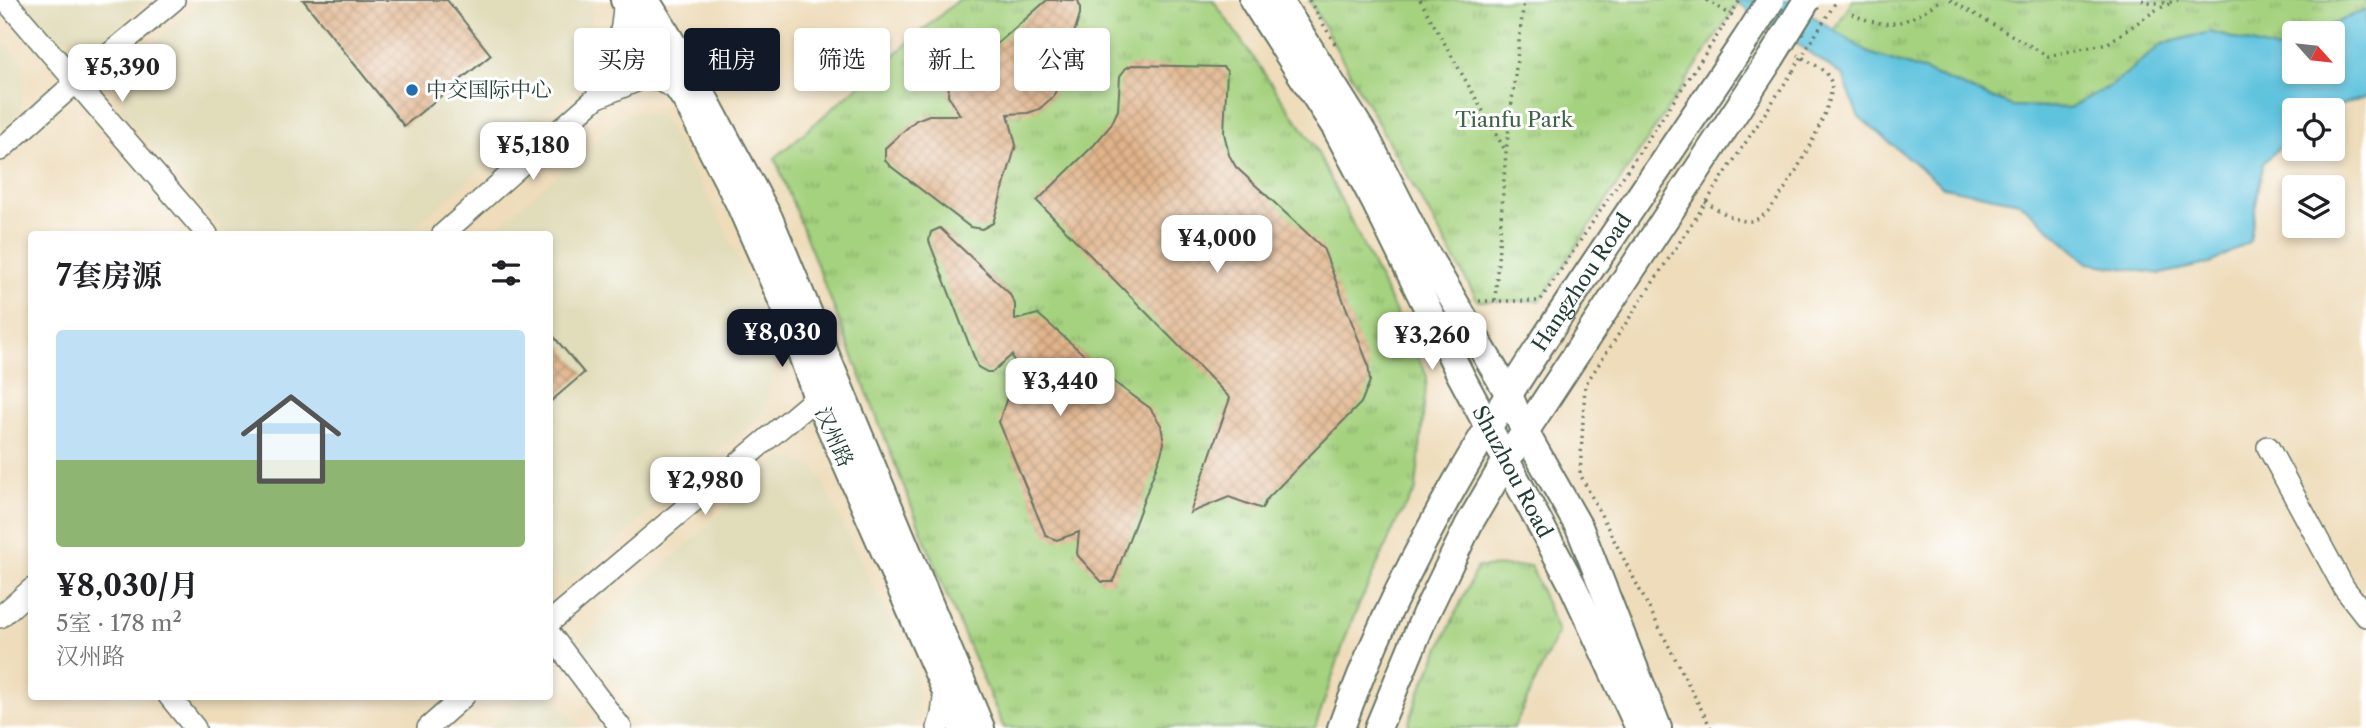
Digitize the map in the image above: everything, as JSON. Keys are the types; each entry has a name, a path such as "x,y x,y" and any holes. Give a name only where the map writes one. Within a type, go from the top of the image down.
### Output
{"main road":[{"name":"汉州路","path":"624,0 679,90 739,202 787,312 827,388 981,728"},
{"name":"汉州路","path":"646,0 694,79 769,218 827,388 962,728"},
{"name":"Shuzhou Road","path":"1253,0 1335,127 1376,204 1461,376 1573,586 1639,728"},
{"name":"Shuzhou Road","path":"1279,0 1367,139 1420,243 1508,393 1525,432 1580,529 1658,728"},
{"name":"Hangzhou Road","path":"1342,728 1395,596 1450,492 1508,393 1735,29 1771,0"},
{"name":"Hangzhou Road","path":"1378,728 1430,603 1469,524 1507,459 1786,60 1807,0"}],"street":[{"path":"5,0 205,231"},
{"path":"0,150 174,0"},
{"path":"596,99 615,53 624,18 624,0"},
{"path":"446,231 596,99 643,78 658,80 679,90"},
{"path":"553,619 827,388"},
{"path":"2268,447 2344,588 2366,616"},
{"path":"0,617 28,593"},
{"path":"553,638 621,728"},
{"path":"938,728 945,687"},
{"path":"172,700 195,728"},
{"path":"428,728 460,700"}],"path":[{"path":"1420,0 1506,152"},
{"path":"1495,300 1506,152 1524,0"},
{"path":"1707,0 1735,29"},
{"path":"1478,301 1539,301 1735,29 1740,0"},
{"path":"1711,728 1580,474 1585,385 1705,202 1786,60 1837,0"},
{"path":"1852,14 1879,24 1893,23 1911,20 1941,0"},
{"path":"1950,0 2048,56 2108,43 2155,10 2175,1"},
{"path":"2142,0 2148,3 2175,1"},
{"path":"1312,1 1339,52"},
{"path":"1705,202 1740,220 1753,221 1766,214 1824,121 1832,99 1832,84 1828,76 1786,60"}],"shaded area":[{"path":"23,0 148,0 100,40 56,38"},
{"name":"中交国际中心","path":"205,0 594,0 590,28 574,28 574,89 410,231 223,231 121,109 127,66"},
{"path":"0,36 24,65 21,111 0,130"},
{"path":"629,112 661,115 722,223 778,350 764,413 574,578 553,576 553,231 492,231"},
{"path":"783,456 815,467 917,676 917,721 913,728 659,728 578,645"},
{"path":"553,698 581,728 489,728 521,700"}],"green space":[{"path":"958,0 1213,0 1314,145 1427,376 1416,490 1398,519 1350,625 1315,728 1004,728 943,586 775,158 853,91 890,91 890,59 904,47 904,91 1000,91 1000,28 926,28"},
{"name":"Tianfu Park","path":"1309,0 1740,0 1540,301 1478,301"},
{"path":"1853,0 2366,0 2366,9 2340,21 2282,21 2282,48 2277,50 2210,32 2162,44 2114,84 2069,108 2012,106 1916,68 1869,53 1834,31"},
{"path":"1531,566 1558,632 1514,728 1407,728 1420,691 1477,567"}],"water":[{"path":"1734,0 1788,0 1869,53 1916,68 2012,106 2069,108 2114,84 2162,44 2210,32 2277,50 2282,48 2282,84 2345,84 2345,21 2340,21 2366,9 2366,96 2345,104 2345,98 2282,98 2282,145 2263,163 2250,241 2211,263 2161,274 2088,263 2019,202 1943,187 1858,116 1843,76"}],"building":[{"name":"中交国际中心","path":"303,0 447,0 491,55 404,126"},
{"path":"1047,0 1078,0 1080,14 1076,28 1015,28"},
{"path":"1014,29 1014,91 1056,91 1053,97 1039,109 1028,113 1008,114 1016,145 993,223 982,229 970,227 889,165 885,160 885,148 916,120 929,115 960,115 948,95 948,91 1000,91 1000,41"},
{"path":"1132,65 1223,67 1227,71 1224,133 1229,155 1236,167 1323,248 1368,364 1370,381 1361,403 1266,500 1262,509 1229,497 1190,513 1230,398 1037,201 1111,125 1118,110 1120,76"},
{"path":"940,228 1009,293 1015,304 1015,320 1038,314 1118,385 1150,408 1161,425 1164,443 1161,454 1113,582 1102,582 1078,556 1079,532 1057,540 1046,536 999,422 1008,394 1030,386 1017,371 1012,355 992,372 978,367 929,241 931,232"},
{"path":"553,336 584,373 553,399"}],"place":[{"name":"中交国际中心","path":"412,90"}]}
